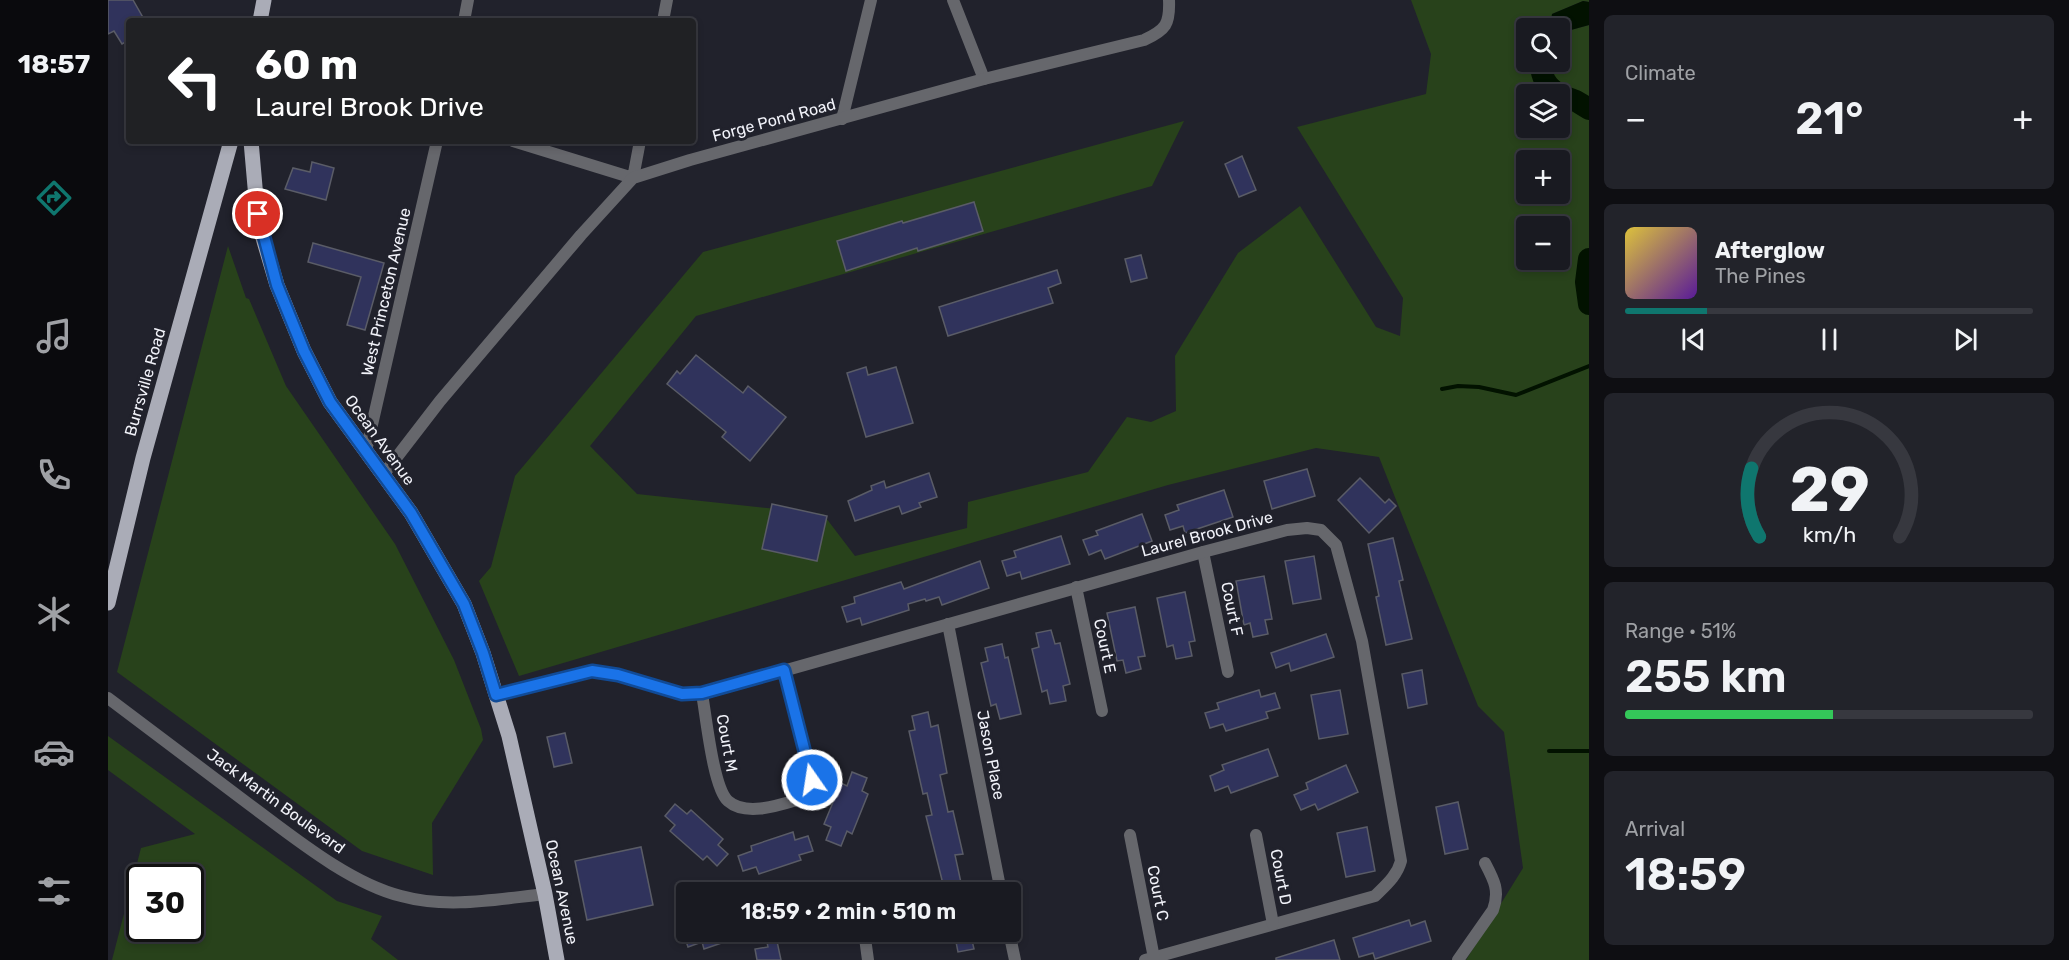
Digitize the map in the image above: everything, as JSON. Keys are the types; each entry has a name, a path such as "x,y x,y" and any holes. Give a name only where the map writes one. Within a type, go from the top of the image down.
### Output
{"main road":[{"path":"261,18 264,0"},
{"name":"Burrsville Road","path":"108,603 143,458 230,144"},
{"path":"222,173 252,148"},
{"name":"Ocean Avenue","path":"252,148 258,221 277,285 304,351 330,402 411,513 464,604 483,653 509,736 545,894 557,960"}],"street":[{"path":"465,18 468,0"},
{"path":"664,18 667,0"},
{"path":"842,119 871,0"},
{"path":"953,0 984,79"},
{"name":"Forge Pond Road","path":"633,178 690,160 984,79 1144,40 1156,35 1166,27 1169,0"},
{"name":"West Princeton Avenue","path":"366,451 436,144"},
{"path":"523,144 633,178"},
{"path":"383,475 440,401 581,235 633,178 639,144"},
{"name":"Laurel Brook Drive","path":"496,695 592,671 618,675 682,694 702,693 1203,552 1287,530 1307,528 1321,530 1336,545 1362,641 1401,861 1399,869 1375,896 1150,959"},
{"name":"Court F","path":"1203,552 1228,672"},
{"name":"Court E","path":"1076,587 1102,711"},
{"name":"Jason Place","path":"948,624 999,882"},
{"name":"Court M","path":"702,693 718,784 727,801 737,806 754,809 800,799 805,795 812,780 784,670"},
{"name":"Jack Martin Boulevard","path":"108,698 301,843 355,877 399,896 435,903 479,902 545,894"},
{"name":"Court C","path":"1130,835 1150,959"},
{"name":"Court D","path":"1256,835 1273,924"},
{"path":"1458,960 1493,910 1496,901 1496,883 1485,863"},
{"path":"866,942 868,960"},
{"path":"1011,942 1015,960"}],"green space":[{"path":"1411,0 1589,0 1589,2 1583,1 1552,14 1551,18 1516,18 1516,72 1570,72 1570,30 1589,25 1589,960 1466,960 1523,868 1504,732 1478,706 1379,457 1316,448 1168,485 519,676 479,581 491,567 515,476 703,252 1184,121 1152,186 696,316 590,446 637,494 823,514 855,556 967,528 968,502 1088,472 1127,417 1151,422 1176,411 1175,356 1238,253 1300,206 1376,327 1400,336 1403,298 1297,127 1426,94 1431,54"},
{"path":"228,246 246,298 249,299 286,386 395,544 454,660 481,729 483,740 432,823 433,875 362,851 117,672"},
{"path":"108,736 337,901 382,916 371,939 398,960 112,960 126,906 126,942 204,942 204,864 137,864 141,848 195,834 108,770"}],"shaded area":[{"path":"1583,1 1589,2 1589,25 1570,30 1570,18 1551,18 1552,14"}],"building":[{"path":"108,0 133,0 143,18 126,18 126,42 122,44 114,31 108,34"},
{"path":"1242,156 1256,190 1239,197 1225,164"},
{"path":"312,162 334,168 326,200 285,189 293,168 310,172"},
{"path":"974,202 983,231 918,251 917,248 846,271 837,241"},
{"path":"313,243 384,263 365,330 347,325 361,277 308,262"},
{"path":"1141,255 1147,278 1131,282 1125,259"},
{"path":"1057,270 1061,283 1048,288 1053,303 948,336 939,307"},
{"path":"696,355 743,393 748,386 786,417 750,461 722,437 726,432 667,384 677,371 680,374"},
{"path":"866,367 868,375 896,367 913,423 866,437 847,373"},
{"path":"1307,469 1315,496 1272,509 1264,481"},
{"path":"929,473 937,497 919,503 921,507 902,514 899,506 855,521 848,501 872,490 871,486 884,481 886,488"},
{"path":"1360,478 1385,503 1389,499 1396,506 1369,533 1338,500"},
{"path":"1224,490 1233,517 1185,533 1183,526 1170,530 1165,515 1179,510 1177,505"},
{"path":"772,504 827,516 817,561 762,549"},
{"path":"1142,514 1152,541 1105,559 1101,550 1089,555 1083,540 1098,535 1096,531"},
{"path":"1061,536 1070,564 1022,579 1020,572 1007,576 1002,561 1016,557 1014,551"},
{"path":"1393,538 1403,580 1399,581 1412,639 1386,645 1368,544"},
{"path":"1314,556 1321,599 1293,604 1285,561"},
{"path":"980,561 989,588 942,605 939,597 926,601 925,599 908,604 909,610 862,625 860,618 847,622 842,607 855,603 854,597 901,582 904,589"},
{"path":"1264,576 1272,619 1265,620 1268,634 1253,637 1250,623 1244,625 1236,581"},
{"path":"1185,592 1195,641 1189,642 1192,656 1176,659 1173,645 1167,647 1157,598"},
{"path":"1135,607 1145,656 1138,657 1141,669 1126,673 1123,660 1117,661 1107,613"},
{"path":"1051,630 1055,644 1060,643 1070,684 1063,686 1066,701 1050,704 1047,690 1042,692 1032,649 1039,647 1036,633"},
{"path":"1326,634 1334,657 1291,671 1289,663 1276,668 1271,653"},
{"path":"1002,644 1005,658 1008,657 1021,714 1000,719 996,704 991,706 981,663 988,661 985,648"},
{"path":"1422,670 1427,704 1408,708 1402,674"},
{"path":"1259,690 1261,697 1275,693 1280,708 1266,712 1268,718 1226,731 1223,724 1210,728 1205,713 1219,709 1217,703"},
{"path":"1340,690 1348,734 1319,739 1311,695"},
{"path":"928,712 931,727 938,725 947,773 940,775 948,812 953,811 963,854 955,855 961,882 942,882 926,816 932,815 927,793 923,794 909,731 915,730 912,716"},
{"path":"565,733 572,763 554,767 547,737"},
{"path":"1268,749 1278,776 1231,793 1228,786 1215,791 1210,776 1224,770 1222,765"},
{"path":"1346,765 1358,792 1318,810 1315,804 1301,810 1294,795 1308,789 1306,783"},
{"path":"852,772 867,778 862,791 868,794 852,834 847,831 841,846 826,840 831,827 824,824 841,783 847,786"},
{"path":"1458,802 1468,849 1445,854 1436,807"},
{"path":"675,804 687,814 691,810 723,839 718,845 728,854 717,866 707,856 703,860 670,831 675,825 665,816"},
{"path":"1367,827 1375,871 1346,877 1337,833"},
{"path":"793,832 795,840 808,836 813,851 799,855 801,860 759,874 756,867 743,871 738,856 752,851 751,846"},
{"path":"641,847 653,905 587,920 575,861"},
{"path":"1409,920 1411,926 1425,921 1431,941 1375,959 1373,953 1359,957 1353,938"},
{"path":"1334,940 1340,960 1276,960 1276,958"},
{"path":"686,942 702,942 688,947"},
{"path":"702,942 725,942 704,949"},
{"path":"767,942 777,942 781,960 757,960 755,949 768,947"},
{"path":"956,942 972,942 974,949 958,952"}],"waterway":[{"path":"1542,72 1547,84"},
{"path":"1570,99 1589,109"},
{"path":"1589,259 1586,282 1589,304"},
{"path":"1442,389 1458,386 1479,387 1516,395 1589,366"},
{"path":"1549,751 1589,751"}],"route":[{"path":"258,214 258,221 277,285 304,351 330,402 411,513 464,604 496,695 592,671 618,675 682,694 702,693 784,670 812,780"}]}
